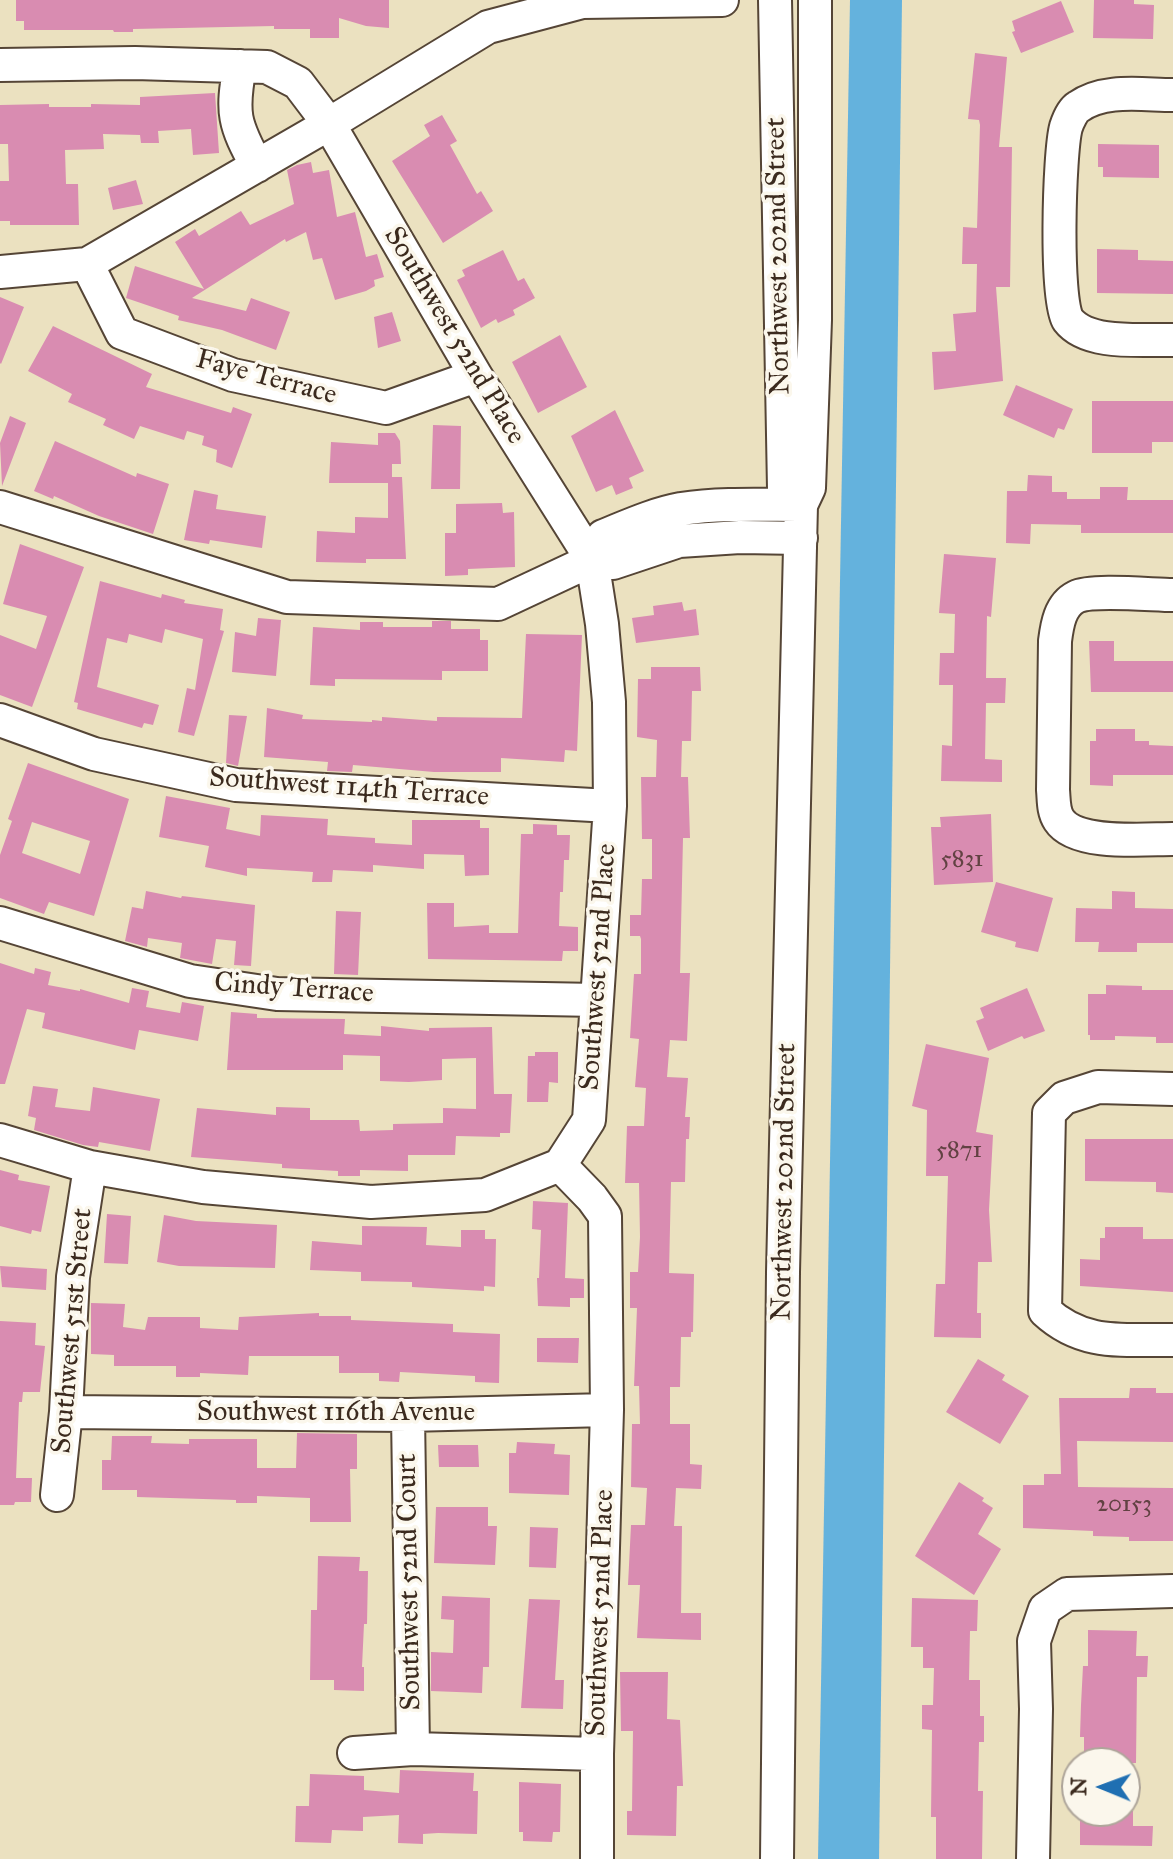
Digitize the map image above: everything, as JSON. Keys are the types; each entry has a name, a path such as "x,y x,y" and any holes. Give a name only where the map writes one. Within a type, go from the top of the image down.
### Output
{"street":[{"path":"0,272 87,264 329,124 488,27 582,2 722,0"},
{"name":"Northwest 202nd Street","path":"775,0 784,489 801,505"},
{"name":"Northwest 202nd Street","path":"777,1859 783,1272 801,505 809,488 814,351 815,0"},
{"name":"Southwest 52nd Place","path":"0,65 135,63 267,67 298,83 329,124 476,376 592,560 609,702 610,806 589,1120 560,1165 605,1216 607,1410 597,1859"},
{"path":"240,66 235,93 237,127 257,166"},
{"path":"1173,95 1108,94 1076,107 1066,126 1062,150 1059,283 1062,306 1068,320 1081,330 1101,338 1173,340"},
{"name":"Faye Terrace","path":"87,264 122,333 233,375 386,408 476,376"},
{"path":"648,534 681,509 801,505"},
{"path":"0,507 287,597 498,604 592,560 603,536 648,534 702,539 801,538"},
{"path":"701,508 702,539"},
{"path":"1173,595 1093,593 1076,596 1065,607 1057,623 1055,641 1053,790 1055,810 1061,823 1072,831 1091,838 1173,839"},
{"name":"Southwest 114th Terrace","path":"0,720 94,754 236,785 610,806"},
{"name":"Cindy Terrace","path":"0,923 190,981 277,994 597,1000"},
{"path":"1173,1089 1098,1087 1064,1098 1049,1113 1045,1311 1063,1327 1093,1338 1173,1340"},
{"path":"0,1140 90,1167 203,1187 371,1202 485,1195 560,1165"},
{"name":"Southwest 51st Street","path":"57,1495 66,1412 73,1277 90,1167"},
{"name":"Southwest 116th Avenue","path":"66,1412 408,1415 607,1410"},
{"name":"Southwest 52nd Court","path":"408,1415 413,1749"},
{"path":"1033,1859 1034,1641 1045,1609 1067,1594 1173,1591"},
{"path":"354,1753 413,1749 597,1754"}],"water":[{"path":"850,0 902,0 879,1859 818,1859"}],"building":[{"path":"16,0 389,0 389,28 366,26 339,18 339,38 310,38 310,29 274,29 274,26 133,29 133,32 24,30 24,21 16,21"},
{"path":"1094,0 1134,0 1134,4 1154,5 1153,39 1093,38"},
{"path":"1061,1 1074,32 1021,53 1012,32 1015,31 1012,21"},
{"path":"975,53 1007,57 999,147 1012,147 1010,287 996,287 1003,381 934,390 932,352 956,351 953,314 976,312 977,264 962,264 963,227 977,228 980,125 979,120 968,119"},
{"path":"215,93 219,153 193,155 191,129 158,131 159,143 141,143 140,135 103,134 104,149 65,150 66,184 78,184 79,225 10,225 10,221 0,221 0,181 9,181 8,144 0,144 0,105 140,105 140,97"},
{"path":"442,115 457,141 450,145 477,194 481,191 493,211 443,243 392,161 430,136 424,125"},
{"path":"1098,144 1159,145 1159,178 1103,177 1103,167 1098,167"},
{"path":"311,162 313,173 329,170 337,217 355,212 366,257 377,254 384,277 374,280 375,286 335,300 322,258 313,260 306,232 286,242 285,239 192,298 246,311 251,298 290,312 276,350 222,330 178,320 179,316 126,298 135,266 204,289 175,242 195,229 199,236 241,211 250,225 294,204 287,170"},
{"path":"136,180 143,204 113,210 108,188"},
{"path":"1097,249 1138,250 1138,260 1173,261 1173,294 1097,293"},
{"path":"503,250 518,281 524,278 535,298 513,310 515,315 498,323 496,319 481,328 457,280 465,276 462,270"},
{"path":"0,297 24,307 1,364 0,363"},
{"path":"392,312 401,341 378,348 374,317"},
{"path":"53,326 152,374 146,387 231,413 233,407 252,414 232,468 216,462 217,450 202,445 204,436 187,431 184,440 140,426 134,439 103,425 106,419 68,402 72,394 28,371"},
{"path":"560,335 587,387 538,413 512,362"},
{"path":"1016,385 1073,409 1064,430 1058,428 1054,438 1003,415"},
{"path":"1092,401 1173,401 1173,442 1152,442 1152,453 1092,453"},
{"path":"615,410 644,471 629,478 633,488 616,495 612,485 596,492 571,436"},
{"path":"10,416 26,423 2,486 0,443"},
{"path":"433,425 461,426 460,489 431,489"},
{"path":"378,433 395,433 400,441 401,464 392,464 392,477 402,477 406,559 366,559 366,563 316,562 317,531 355,533 355,517 388,518 388,483 329,483 331,442 378,445"},
{"path":"55,441 136,477 137,473 169,484 153,534 34,491"},
{"path":"1028,475 1052,476 1052,492 1067,492 1067,499 1100,499 1100,487 1128,487 1127,500 1173,500 1173,533 1081,533 1081,525 1031,524 1030,544 1006,543 1007,491 1027,491"},
{"path":"194,490 218,495 216,509 266,516 262,548 210,540 209,544 184,540"},
{"path":"502,503 503,513 514,512 515,567 468,569 468,575 445,576 445,533 456,533 456,504"},
{"path":"20,544 84,567 32,707 0,695 0,635 36,649 47,616 3,604"},
{"path":"944,554 996,558 991,617 987,616 986,678 1006,678 1005,703 986,703 985,759 1002,760 1002,782 941,781 942,745 952,746 953,685 939,685 940,653 954,653 955,614 939,613"},
{"path":"100,581 161,598 162,594 185,600 184,603 223,609 220,630 224,631 194,736 178,732 187,688 195,690 203,639 165,629 162,643 129,634 127,643 107,638 97,687 159,705 153,725 144,723 142,728 77,709 78,703 74,702"},
{"path":"682,602 684,611 696,609 699,635 636,643 632,618 654,615 653,606"},
{"path":"258,618 281,620 276,676 232,672 235,632 256,636"},
{"path":"432,621 451,621 451,629 480,629 480,640 488,640 488,671 442,671 442,680 335,679 335,686 310,685 313,627 360,630 360,622 383,622 383,627 432,627"},
{"path":"526,634 582,635 577,751 565,750 564,762 501,758 501,772 434,772 353,765 352,772 327,771 328,762 264,757 267,708 303,715 302,719 372,722 382,721 382,717 437,721 437,717 522,718"},
{"path":"1089,641 1114,641 1114,661 1173,661 1173,692 1091,692"},
{"path":"651,667 700,667 701,691 692,691 691,741 682,741 681,777 688,777 690,838 683,838 680,973 690,973 687,1041 670,1040 667,1077 688,1078 685,1117 690,1117 685,1182 671,1182 669,1273 694,1274 693,1332 691,1337 681,1337 680,1387 670,1387 670,1424 690,1424 690,1464 702,1465 701,1489 676,1488 674,1526 682,1526 681,1613 701,1613 701,1640 637,1638 640,1585 628,1585 631,1525 645,1525 647,1488 631,1487 632,1424 640,1424 639,1386 634,1386 637,1308 630,1308 630,1272 638,1272 639,1183 625,1183 627,1126 644,1126 646,1088 635,1087 639,1039 630,1038 634,974 641,974 641,939 640,936 630,936 630,915 641,915 642,879 652,879 652,839 642,839 641,777 656,777 657,740 637,737 638,679 651,679"},
{"path":"229,715 247,716 238,766 226,763"},
{"path":"1096,729 1135,729 1135,741 1173,746 1173,775 1113,775 1113,786 1090,785 1090,741 1096,741"},
{"path":"28,763 129,799 94,916 49,902 44,914 0,898 0,855 12,821 8,819","holes":["32,822 90,841 80,874 22,853"]},
{"path":"166,796 230,808 226,829 260,836 261,815 328,819 327,835 375,838 375,843 412,845 412,820 480,820 480,828 489,828 489,875 465,876 464,855 424,854 424,869 373,865 373,872 333,870 332,882 312,882 313,872 247,868 247,876 205,867 209,846 159,837"},
{"path":"991,814 993,882 934,885 931,827 941,827 940,817"},
{"path":"533,824 557,825 557,835 570,835 569,860 564,860 563,892 560,892 559,926 578,927 578,951 563,951 562,961 428,959 427,903 454,903 454,927 489,925 489,933 518,933 521,834 533,834"},
{"path":"996,882 1053,898 1038,952 1015,947 1016,942 981,932"},
{"path":"146,891 181,898 255,905 251,966 234,965 236,941 216,939 212,964 180,958 182,943 148,938 147,947 125,941 132,907 143,909"},
{"path":"1112,891 1135,892 1135,908 1173,909 1173,943 1137,943 1137,952 1098,952 1099,942 1075,942 1076,908 1112,909"},
{"path":"336,911 361,912 358,975 334,974"},
{"path":"0,963 34,974 35,968 51,972 48,985 80,989 129,1003 132,988 149,991 146,1007 180,1013 182,1002 204,1006 198,1041 139,1030 135,1050 42,1028 45,1013 27,1009 5,1084 0,1084"},
{"path":"1106,985 1173,990 1173,1043 1156,1043 1156,1037 1115,1036 1115,1040 1090,1040 1088,994 1106,994"},
{"path":"1027,988 1045,1031 1024,1039 1022,1036 988,1051 976,1021 984,1018 980,1008"},
{"path":"231,1012 257,1014 257,1018 345,1019 344,1034 381,1036 381,1026 429,1031 429,1028 492,1027 494,1094 512,1094 510,1133 500,1133 500,1137 456,1136 455,1155 408,1155 408,1171 360,1170 360,1176 338,1176 338,1171 282,1168 282,1164 191,1157 197,1108 276,1115 276,1107 310,1108 310,1120 359,1120 360,1131 393,1130 393,1124 443,1123 443,1108 476,1109 476,1058 442,1059 442,1080 409,1082 380,1081 380,1056 343,1055 343,1070 227,1070"},
{"path":"926,1044 989,1058 976,1132 993,1135 989,1210 992,1262 978,1262 977,1313 981,1313 981,1338 934,1337 936,1284 945,1284 948,1176 926,1176 927,1110 912,1106"},
{"path":"535,1052 558,1052 558,1083 549,1082 548,1102 527,1102 528,1056 535,1056"},
{"path":"33,1086 58,1089 55,1107 90,1111 93,1087 160,1099 150,1151 99,1142 98,1147 83,1145 34,1130 36,1118 28,1116"},
{"path":"1085,1139 1173,1139 1173,1193 1156,1192 1156,1182 1085,1181"},
{"path":"0,1170 19,1175 18,1180 50,1186 41,1232 32,1230 31,1234 0,1226"},
{"path":"533,1201 568,1203 565,1278 584,1279 584,1298 570,1298 570,1307 538,1306 541,1230 532,1229"},
{"path":"107,1214 131,1216 128,1264 104,1263"},
{"path":"164,1215 196,1221 277,1225 275,1268 179,1266 157,1262"},
{"path":"362,1226 427,1227 426,1245 461,1247 461,1230 485,1230 485,1239 496,1239 495,1287 484,1286 484,1291 412,1287 412,1282 361,1281 361,1272 310,1270 312,1241 362,1245"},
{"path":"1105,1227 1143,1227 1143,1239 1173,1239 1173,1292 1080,1286 1080,1259 1100,1260 1100,1238 1105,1238"},
{"path":"0,1266 47,1269 46,1290 2,1287"},
{"path":"91,1303 125,1304 123,1327 145,1330 148,1317 200,1317 200,1328 238,1330 239,1317 319,1313 319,1316 351,1316 351,1320 453,1324 453,1332 500,1334 499,1383 475,1382 475,1376 400,1372 399,1382 379,1381 379,1373 339,1373 339,1356 249,1356 248,1375 200,1373 200,1377 176,1377 176,1366 114,1366 114,1355 91,1354"},
{"path":"0,1321 36,1323 35,1345 45,1346 40,1392 23,1392 22,1402 19,1402 16,1478 32,1478 31,1502 15,1502 14,1505 0,1505"},
{"path":"537,1338 579,1338 578,1363 537,1362"},
{"path":"978,1359 1005,1375 1002,1380 1029,1396 1000,1444 946,1412"},
{"path":"1130,1388 1156,1388 1156,1393 1173,1393 1173,1442 1077,1441 1078,1487 1173,1488 1173,1541 1129,1541 1129,1537 1093,1536 1093,1531 1023,1528 1023,1485 1044,1485 1044,1474 1061,1474 1059,1398 1129,1398"},
{"path":"297,1433 357,1434 357,1469 350,1469 351,1522 310,1522 310,1498 257,1496 257,1503 236,1503 236,1500 137,1497 137,1490 102,1490 102,1460 111,1460 112,1436 152,1436 151,1443 189,1444 189,1439 257,1439 257,1468 296,1468"},
{"path":"517,1442 555,1444 554,1454 570,1455 569,1495 509,1493 509,1453 516,1453"},
{"path":"438,1445 478,1445 479,1467 439,1467"},
{"path":"959,1482 984,1498 982,1501 993,1508 978,1534 1001,1549 974,1595 915,1556"},
{"path":"436,1507 488,1507 488,1526 497,1526 495,1565 434,1563"},
{"path":"530,1527 558,1528 556,1568 529,1567"},
{"path":"318,1556 360,1557 359,1571 368,1571 362,1667 364,1691 334,1690 334,1680 310,1680 311,1610 317,1610"},
{"path":"442,1596 490,1598 489,1667 483,1667 482,1693 431,1691 431,1652 453,1653 454,1620 441,1619"},
{"path":"912,1598 978,1600 977,1631 970,1631 969,1680 980,1680 980,1716 984,1716 984,1742 979,1742 978,1791 983,1791 982,1859 936,1859 936,1817 931,1817 932,1730 922,1729 922,1705 933,1705 934,1668 923,1668 923,1647 911,1647"},
{"path":"529,1599 560,1600 555,1680 564,1680 563,1709 521,1708"},
{"path":"1088,1630 1137,1631 1136,1656 1148,1656 1147,1677 1137,1677 1136,1747 1084,1747 1084,1737 1080,1737 1083,1666 1088,1666"},
{"path":"620,1672 668,1672 667,1719 680,1720 683,1786 677,1786 676,1836 627,1835 627,1811 632,1811 633,1731 621,1731"},
{"path":"400,1770 474,1773 473,1791 478,1791 477,1834 423,1834 423,1844 398,1843 399,1815 363,1817 363,1831 332,1830 331,1843 295,1842 296,1806 309,1806 310,1774 364,1776 364,1790 399,1793"},
{"path":"519,1782 561,1784 560,1832 553,1832 552,1842 523,1841 523,1832 519,1832"},
{"path":"1153,1826 1152,1846 1080,1845 1080,1827"}]}
